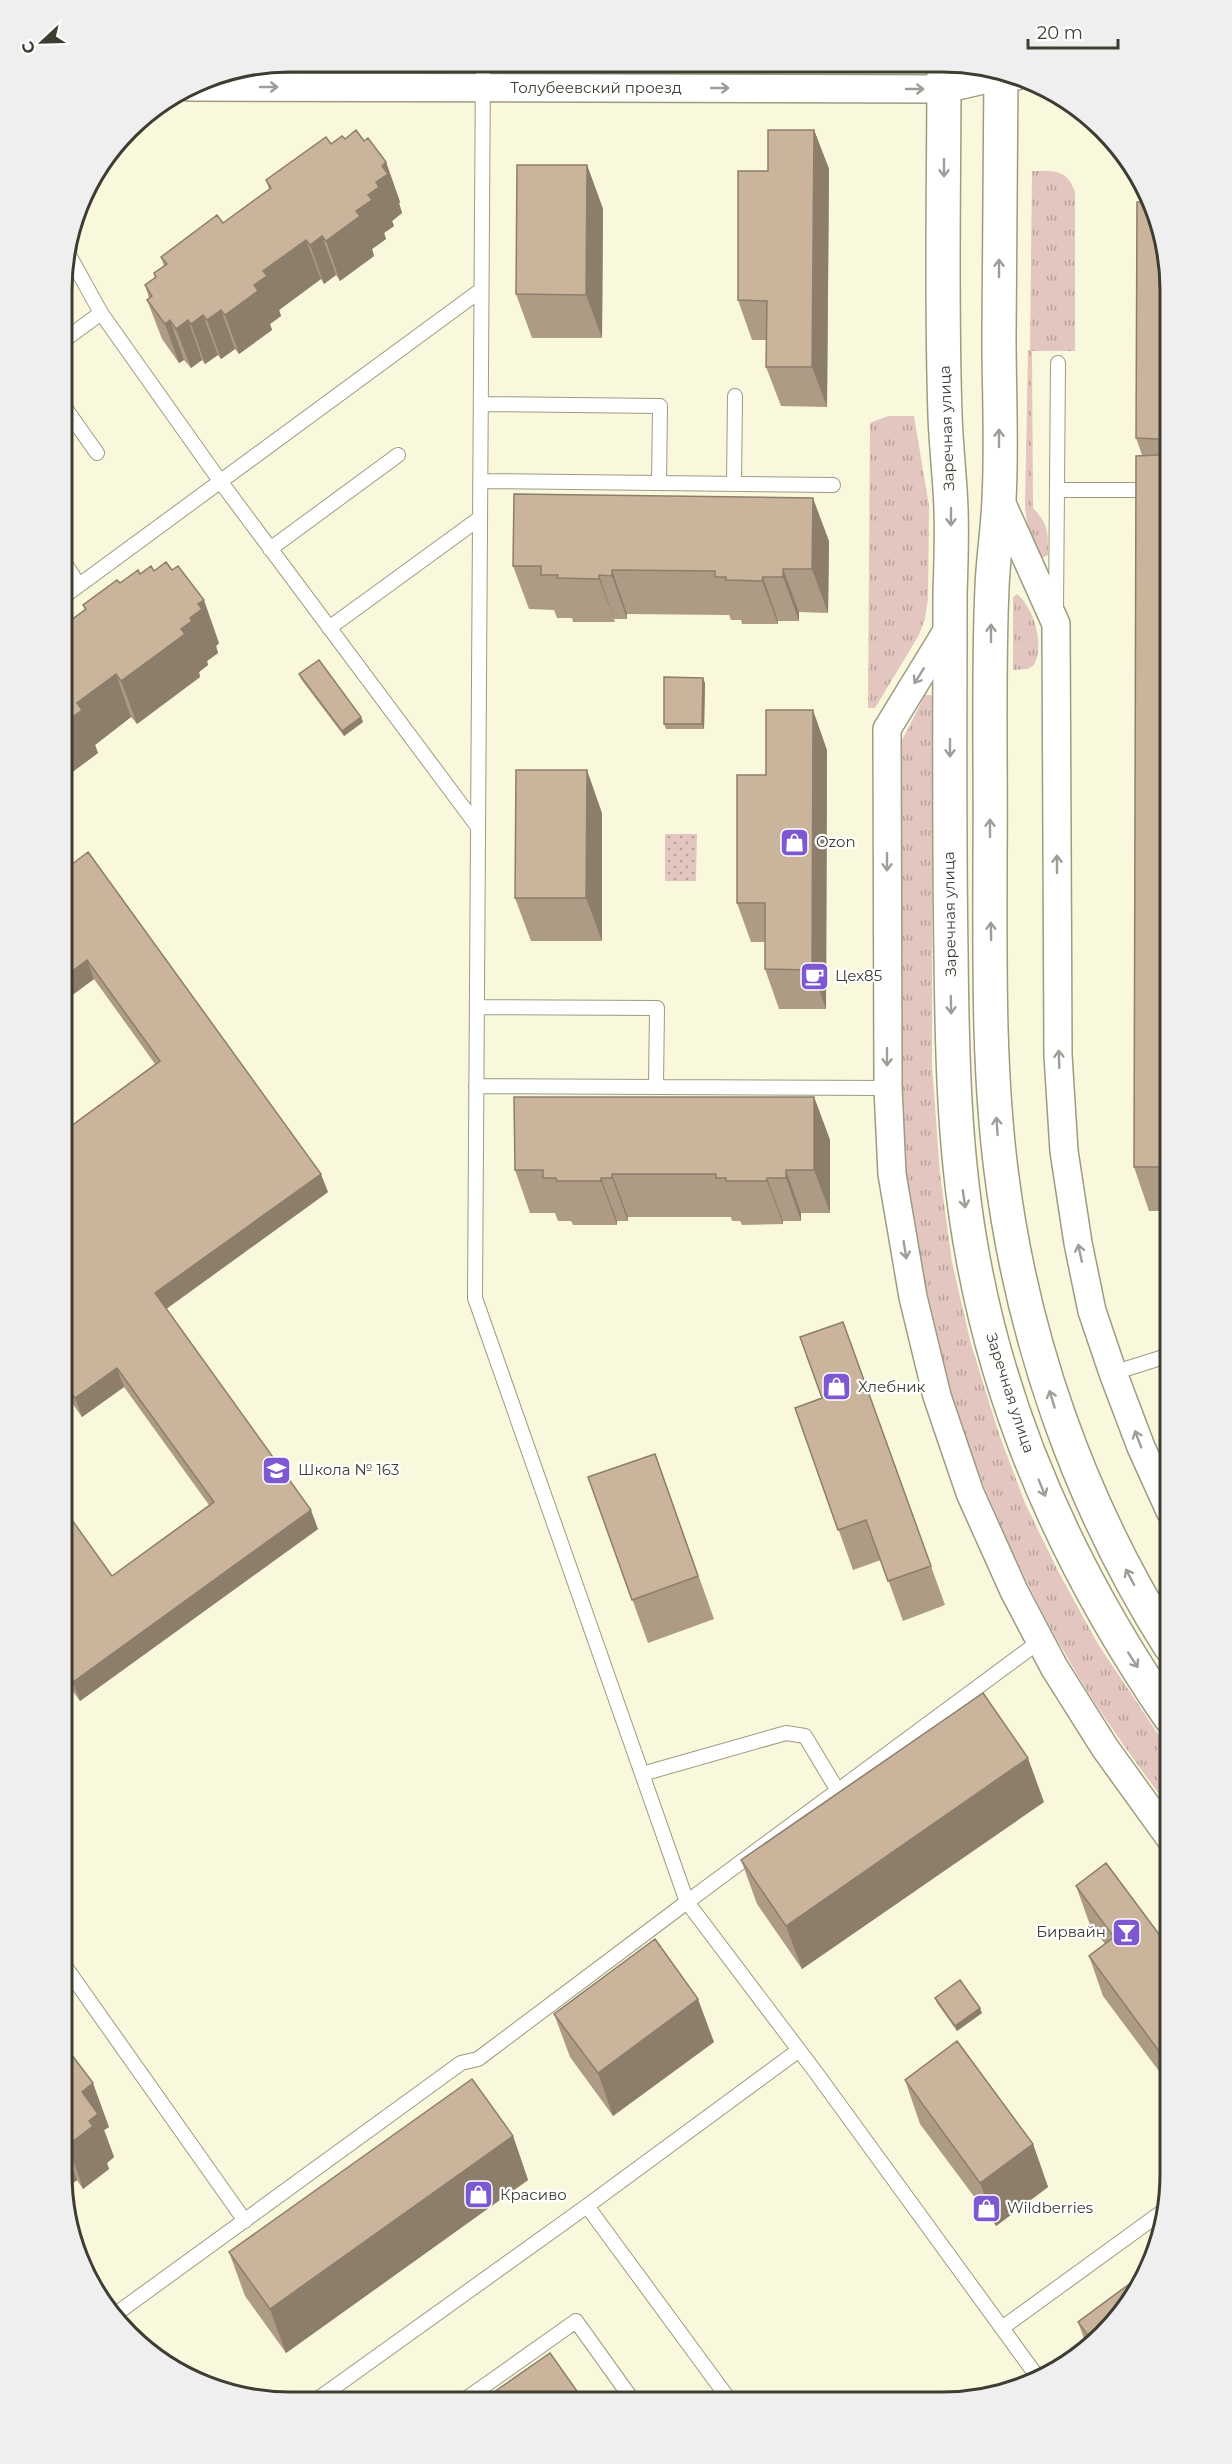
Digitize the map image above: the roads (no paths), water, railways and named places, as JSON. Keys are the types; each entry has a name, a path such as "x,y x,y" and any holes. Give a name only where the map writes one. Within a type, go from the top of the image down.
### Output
{"street":[{"name":"Толубеевский проезд","path":"215,86 483,75 951,73"},
{"name":"Заречная улица","path":"951,73 945,417 951,508 952,1064 960,1172 973,1259 992,1340 1019,1426 1045,1495 1076,1561 1116,1634 1160,1702"},
{"path":"1006,82 999,496 992,588 990,887 992,1061 1000,1168 1031,1328 1056,1410 1083,1480 1112,1542 1160,1630"},
{"path":"999,496 1056,624 1058,1055 1064,1150 1078,1243 1092,1311 1141,1447 1160,1489"},
{"path":"950,626 887,729 888,1088 892,1174 913,1297 937,1396 970,1493 1014,1591 1054,1667 1105,1748 1160,1824"}],"lane":[{"path":"483,75 475,1298 687,1902 799,2050 1034,2372"},
{"path":"74,263 101,313 220,482 478,827"},
{"path":"72,591 482,290"},
{"path":"72,334 101,313"},
{"path":"1056,624 1058,363"},
{"path":"734,483 735,396"},
{"path":"481,404 660,406 659,483"},
{"path":"72,417 98,453"},
{"path":"270,549 398,455"},
{"path":"480,480 833,485"},
{"path":"1057,490 1160,490"},
{"path":"330,628 480,518"},
{"path":"72,574 80,585"},
{"path":"477,1007 657,1008 656,1086"},
{"path":"476,1086 888,1088"},
{"path":"1113,1373 1160,1359"},
{"path":"120,2311 461,2063 478,2060 1040,1641"},
{"path":"642,1774 786,1733 804,1736 838,1791"},
{"path":"72,1976 245,2221"},
{"path":"328,2392 799,2050"},
{"path":"587,2206 724,2392"},
{"path":"1002,2328 1156,2216"},
{"path":"476,2392 576,2321 627,2392"}],"place":[{"name":"Ozon","path":"795,842"},
{"name":"Цех85","path":"814,976"},
{"name":"Хлебник","path":"837,1387"},
{"name":"Школа № 163","path":"277,1470"},
{"name":"Бирвайн","path":"1127,1932"},
{"name":"Красиво","path":"479,2195"},
{"name":"Wildberries","path":"986,2208"}]}
